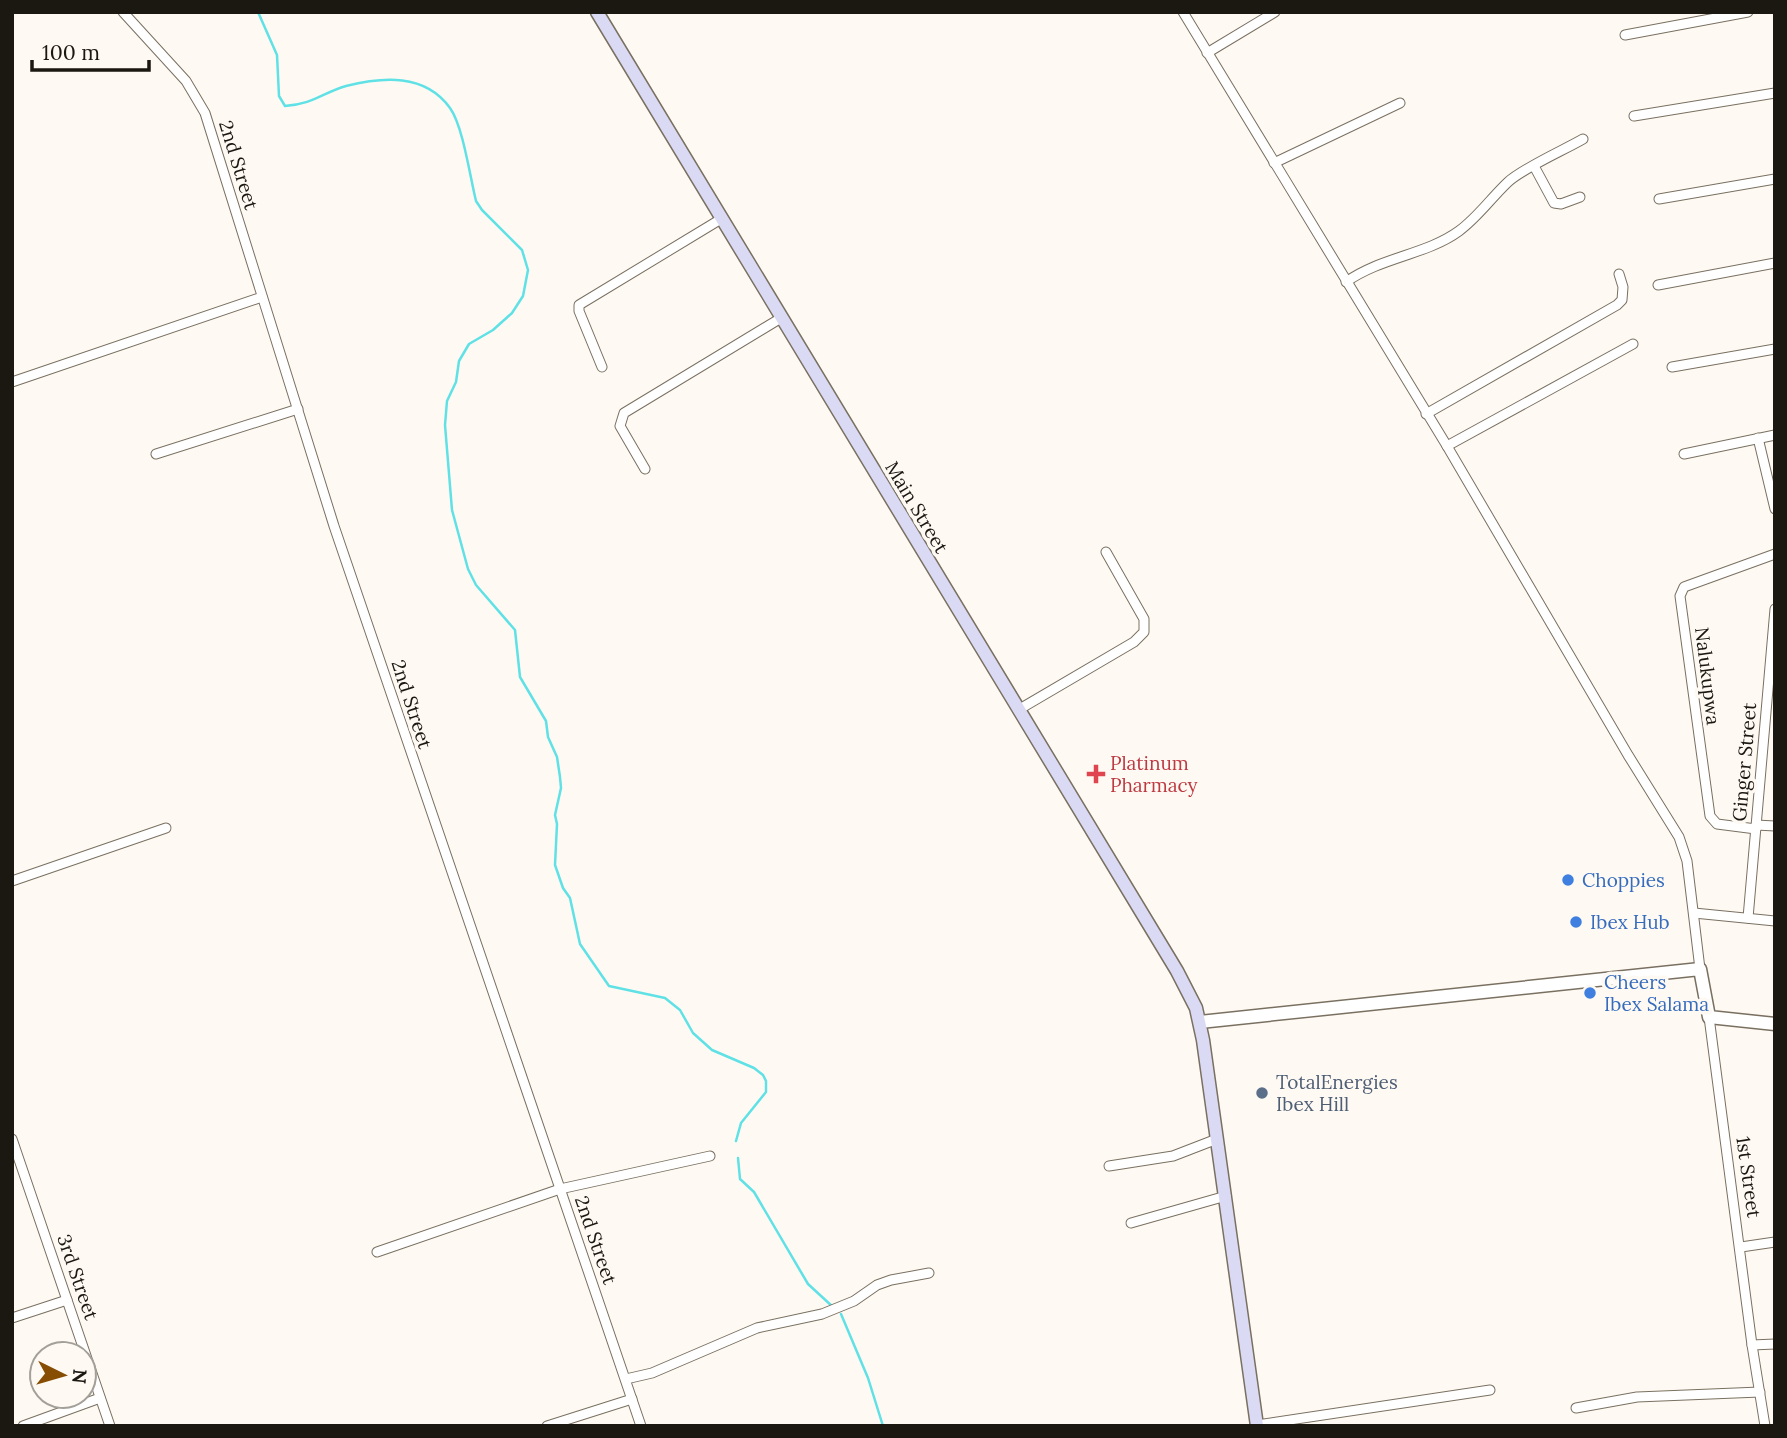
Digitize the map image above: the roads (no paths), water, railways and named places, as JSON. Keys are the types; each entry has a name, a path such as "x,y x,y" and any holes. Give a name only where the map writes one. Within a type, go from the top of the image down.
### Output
{"main road":[{"name":"Main Street","path":"597,12 1177,971 1200,1022 1257,1425"}],"street":[{"name":"2nd Street","path":"123,12 186,81 201,106 219,154 262,297 397,715 641,1426"},
{"path":"1183,12 1447,446 1679,837 1687,861 1700,969 1709,1017 1775,1024"},
{"path":"1207,53 1275,12"},
{"path":"1625,36 1748,12"},
{"path":"1634,116 1775,93"},
{"path":"1274,163 1400,103"},
{"path":"1346,282 1362,271 1459,232 1510,180 1583,139"},
{"path":"1534,166 1554,203 1561,204 1580,197"},
{"path":"1659,199 1775,179"},
{"path":"602,367 579,312 579,305 721,219"},
{"path":"1658,285 1775,263"},
{"path":"1426,414 1617,304 1622,300 1623,287 1619,274"},
{"path":"12,382 262,297"},
{"path":"645,469 620,426 624,413 781,318"},
{"path":"1447,446 1633,344"},
{"path":"1672,367 1775,349"},
{"path":"156,454 298,409"},
{"path":"1684,454 1775,435"},
{"path":"1758,438 1775,509"},
{"path":"1018,710 1134,642 1144,632 1144,619 1106,552"},
{"name":"Nalukupwa","path":"1775,554 1684,587 1680,596 1710,816 1717,824 1775,827"},
{"name":"Ginger Street","path":"1748,918 1756,827 1770,742 1775,609"},
{"path":"12,881 166,828"},
{"path":"1694,914 1775,921"},
{"path":"1200,1022 1700,969"},
{"name":"1st Street","path":"1709,1017 1765,1426"},
{"name":"3rd Street","path":"12,1139 110,1426"},
{"path":"1109,1166 1173,1156 1217,1139"},
{"path":"377,1252 560,1189 710,1156"},
{"path":"1130,1223 1226,1196"},
{"path":"1741,1247 1775,1242"},
{"path":"626,1380 652,1373 757,1328 839,1308 877,1285 891,1280 929,1273"},
{"path":"12,1318 67,1300"},
{"path":"1752,1345 1775,1344"},
{"path":"1257,1425 1490,1390"},
{"path":"1576,1408 1637,1398 1760,1392"},
{"path":"23,1426 100,1398"},
{"path":"547,1426 632,1399"}],"waterway":[{"path":"258,12 277,55 279,96 285,106 311,101 346,86 388,80 416,83 440,97 450,108 459,127 476,201 522,250 528,270 523,296 512,313 493,330 469,344 459,361 456,382 447,401 445,425 452,510 468,569 476,585 515,630 520,677 546,721 548,737 557,757 561,788 555,815 555,865 563,888 570,898 580,944 609,986 665,998 680,1010 693,1033 712,1050 754,1068 763,1075 766,1092 741,1123 736,1141"},
{"path":"738,1158 740,1179 754,1192 808,1284 833,1307"},
{"path":"841,1314 868,1378 883,1426"}],"place":[{"name":"Platinum Pharmacy","path":"1096,774"},
{"name":"Choppies","path":"1568,880"},
{"name":"Ibex Hub","path":"1576,922"},
{"name":"Cheers Ibex Salama","path":"1590,993"},
{"name":"TotalEnergies Ibex Hill","path":"1262,1093"}]}
